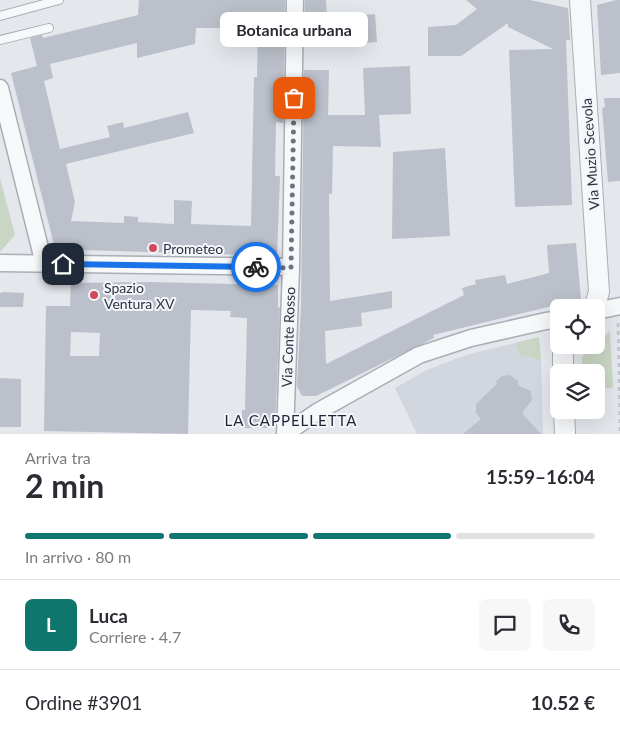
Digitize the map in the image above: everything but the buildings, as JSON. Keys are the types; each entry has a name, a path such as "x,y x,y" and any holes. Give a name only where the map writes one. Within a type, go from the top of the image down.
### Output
{"street":[{"name":"Via Conte Rosso","path":"285,434 291,268 296,0"},
{"name":"Via Muzio Scevola","path":"580,0 598,292 596,299"},
{"path":"0,88 44,264"},
{"path":"0,263 291,268"},
{"path":"605,310 619,311"},
{"path":"285,434 317,412 431,350 550,321"},
{"path":"564,419 565,434"}],"lane":[{"path":"0,16 59,0"},
{"path":"0,40 49,28"}],"path":[{"path":"619,311 620,434"}],"shaded area":[{"path":"515,343 521,356 541,360 543,434 417,434 395,388 427,370 466,355"}],"green space":[{"path":"0,178 15,235 0,252"},
{"path":"610,331 613,388 605,388 605,364 582,364 582,357 585,354 605,354 605,336"},
{"path":"539,337 541,360 521,356 515,343"}],"way so far":[{"path":"256,267 291,268 294,98"}],"place":[{"name":"Botanica urbana","path":"294,98"},
{"name":"Prometeo","path":"153,248"},
{"name":"Spazio Ventura XV","path":"94,295"}],"district":[{"name":"LA CAPPELLETTA","path":"291,420"}],"route":[{"path":"63,264 256,267"}]}
